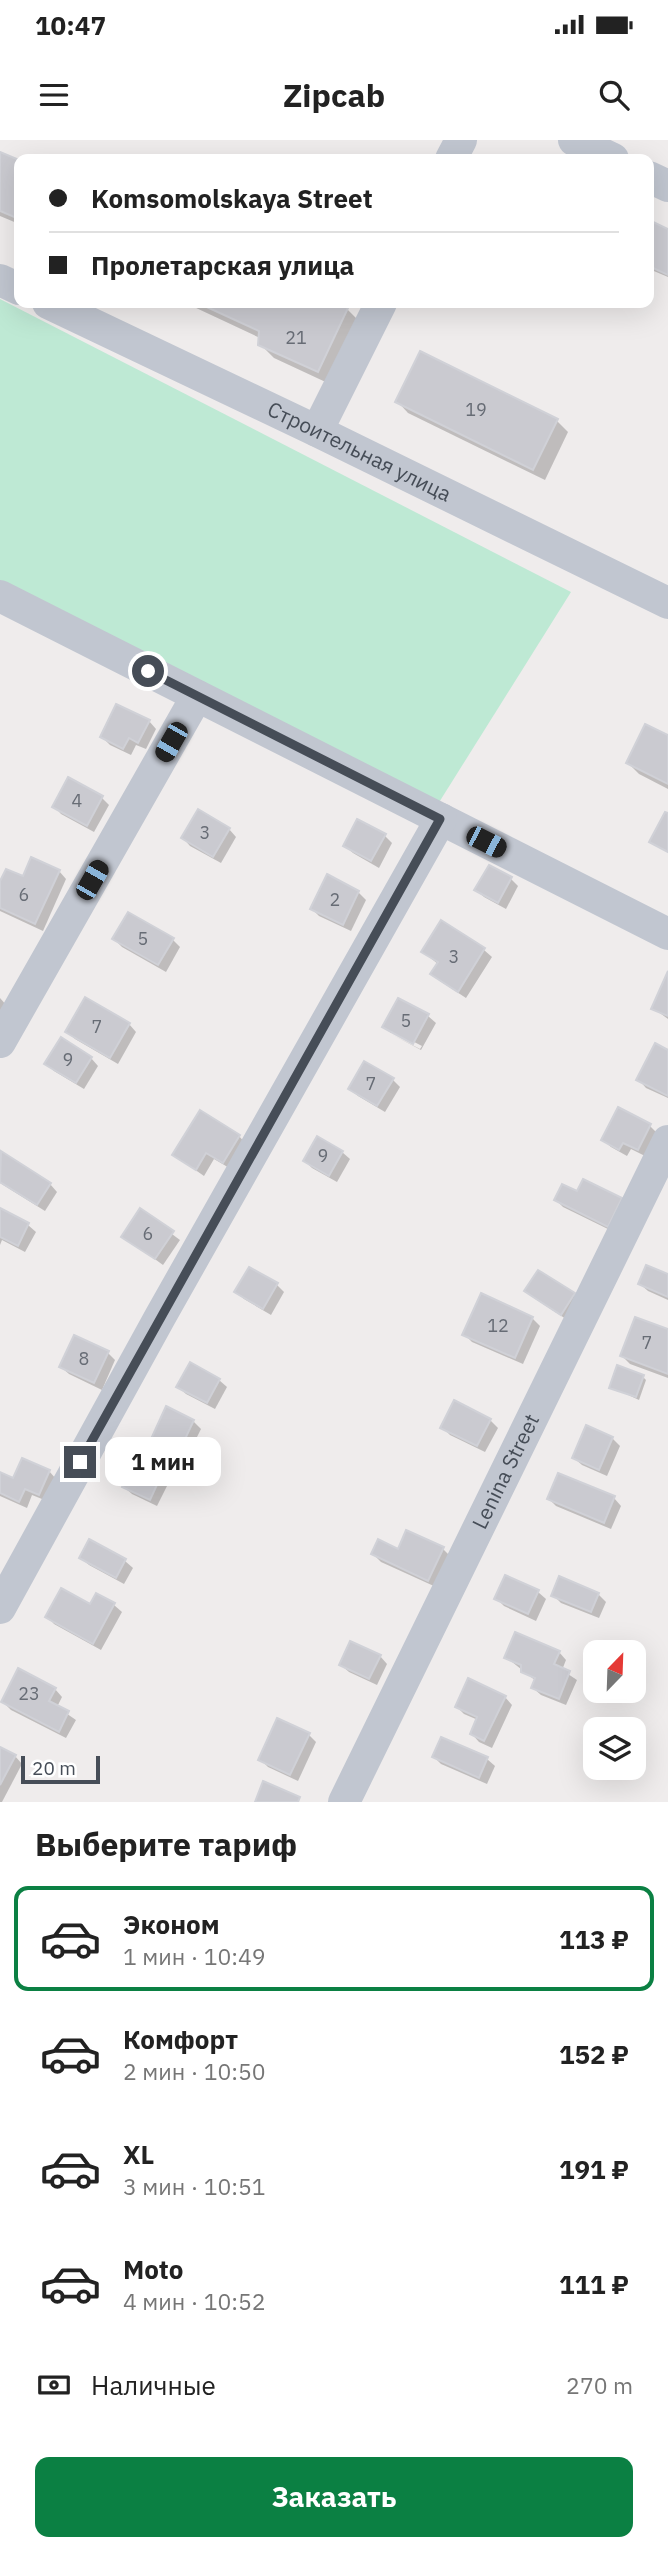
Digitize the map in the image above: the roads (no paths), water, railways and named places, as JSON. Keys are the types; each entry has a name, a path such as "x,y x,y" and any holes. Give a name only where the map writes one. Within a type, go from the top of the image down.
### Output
{"street":[{"path":"574,140 603,154"},
{"name":"Строительная улица","path":"59,308 668,603"},
{"path":"317,431 378,308"},
{"path":"0,596 668,934"},
{"path":"0,1042 197,696"},
{"path":"0,1608 440,819"},
{"name":"Lenina Street","path":"344,1802 668,1141"}]}
